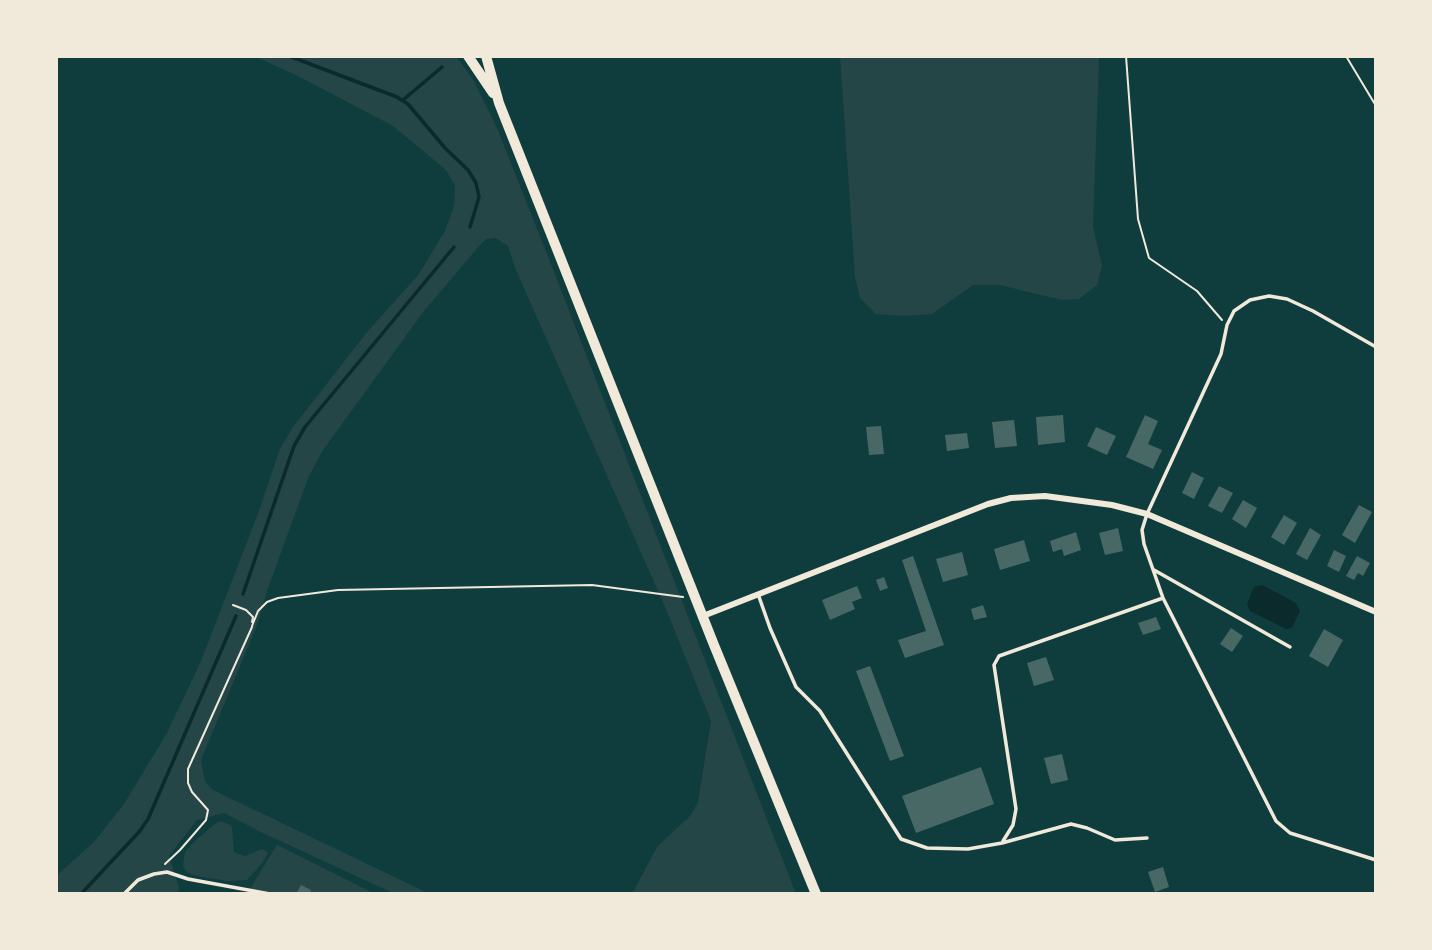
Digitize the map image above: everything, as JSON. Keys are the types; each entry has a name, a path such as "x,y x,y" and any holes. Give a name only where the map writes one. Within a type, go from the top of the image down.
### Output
{"main road":[{"path":"468,56 499,103"},
{"path":"486,56 499,103 816,894"}],"street":[{"path":"703,616 988,504 1011,498 1045,496 1112,505 1147,514 1376,612"}],"lane":[{"path":"1376,347 1287,299 1269,296 1250,300 1234,311 1227,325 1221,354 1142,530 1163,598 1276,821 1290,833 1376,860"},
{"path":"1153,569 1290,647"},
{"path":"758,594 796,687 820,710 901,839 927,848 968,849 1002,843 1071,824 1115,840 1147,838"},
{"path":"1002,843 1013,825 1016,809 994,665 999,656 1163,598"},
{"path":"124,894 138,880 167,872 188,879 270,894"}],"path":[{"path":"1126,56 1138,219 1149,258 1197,291 1227,325"},
{"path":"1346,56 1376,106"},
{"path":"154,874 206,820 208,810 192,792 188,783 188,769 258,611 267,602 278,598 338,590 592,585 696,598"},
{"path":"233,605 246,610 253,617 252,626"}],"shaded area":[{"path":"254,56 456,56 474,81 497,128 547,254 796,894 632,894 657,847 691,815 698,802 711,721 666,609 516,270 508,246 496,238 486,239 480,245 424,311 323,450 309,476 257,625 201,760 205,782 213,790 430,894 395,894 224,813 197,820 169,856 179,888 177,894 56,894 56,876 94,842 124,804 167,733 201,661 280,449 293,427 368,331 419,274 445,231 454,206 455,186 446,170 393,126"},
{"path":"840,56 1099,56 1093,227 1102,266 1097,285 1079,299 1062,300 1000,285 973,285 932,314 876,314 860,298 855,277"},
{"path":"1262,585 1296,603 1300,611 1292,628 1286,629 1250,611 1247,604 1254,587"},
{"path":"221,821 232,828 234,852 245,856 262,849 268,852 247,880 228,881 196,876 187,872 183,866 185,852"},
{"path":"277,845 375,894 247,894"}],"building":[{"path":"1063,415 1065,442 1038,445 1036,417"},
{"path":"1145,415 1158,421 1148,444 1162,450 1153,469 1126,457"},
{"path":"1014,420 1017,446 995,448 992,422"},
{"path":"881,426 884,454 869,455 866,427"},
{"path":"1096,427 1116,436 1107,455 1087,446"},
{"path":"967,433 969,448 947,451 945,435"},
{"path":"1192,472 1204,478 1194,499 1182,493"},
{"path":"1219,486 1233,493 1222,513 1208,506"},
{"path":"1243,500 1257,508 1246,528 1232,519"},
{"path":"1359,505 1372,512 1355,543 1342,535"},
{"path":"1284,515 1297,523 1284,545 1271,537"},
{"path":"1118,528 1123,551 1105,555 1099,533"},
{"path":"1310,528 1321,535 1307,560 1296,554"},
{"path":"1076,532 1081,550 1064,556 1062,549 1053,552 1050,541"},
{"path":"1024,540 1030,561 1000,570 994,549"},
{"path":"1334,550 1346,556 1339,572 1327,566"},
{"path":"962,552 968,575 943,582 936,559"},
{"path":"913,556 944,645 905,658 898,640 926,631 902,560"},
{"path":"1357,556 1370,563 1363,576 1358,573 1354,580 1346,576"},
{"path":"884,577 888,588 880,591 876,580"},
{"path":"857,586 862,598 852,602 855,609 830,620 822,600"},
{"path":"983,605 987,617 974,620 971,609"},
{"path":"1156,617 1161,629 1143,635 1138,623"},
{"path":"1231,628 1243,636 1232,652 1220,644"},
{"path":"1324,629 1343,640 1328,667 1309,656"},
{"path":"1046,657 1054,680 1034,686 1027,663"},
{"path":"870,666 904,756 890,761 856,671"},
{"path":"1062,754 1068,780 1051,784 1044,758"},
{"path":"981,767 994,804 916,833 902,796"},
{"path":"1163,867 1169,887 1155,892 1148,872"},
{"path":"301,885 311,890 310,894 296,894"}],"waterway":[{"path":"289,56 397,97 408,104 445,148 468,170 476,183 479,197 470,227"},
{"path":"403,100 442,67"},
{"path":"243,594 294,446 305,427 454,247"},
{"path":"81,894 148,819 236,616"}]}
